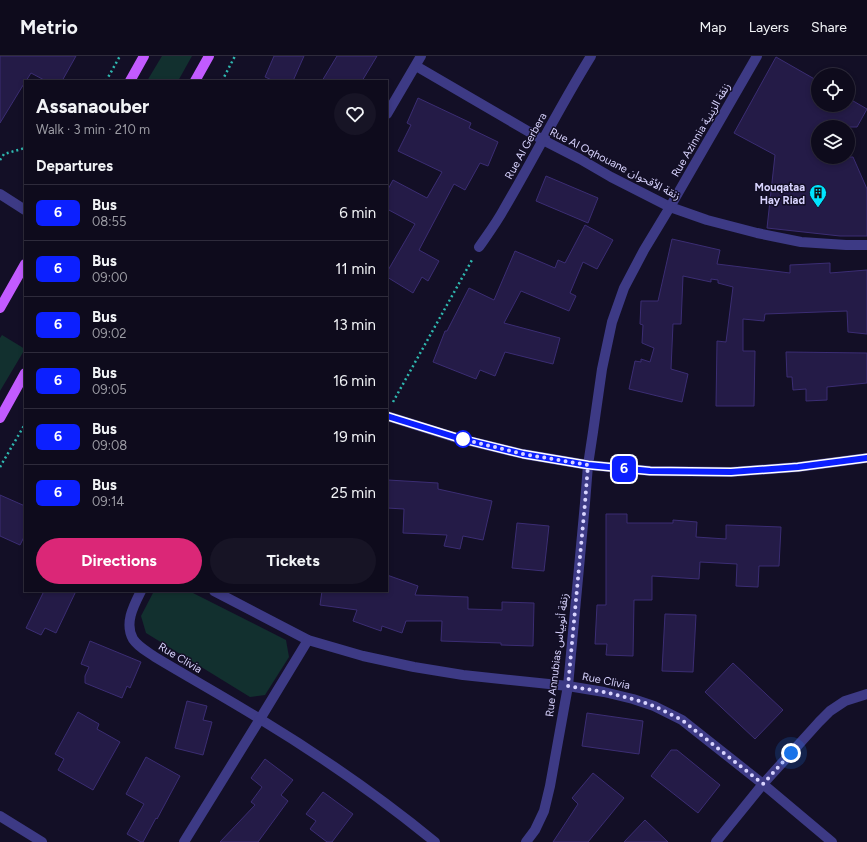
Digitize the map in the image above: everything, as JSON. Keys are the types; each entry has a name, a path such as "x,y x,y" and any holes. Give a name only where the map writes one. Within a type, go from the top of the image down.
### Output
{"main road":[{"path":"131,80 144,56"},
{"path":"196,80 209,56"},
{"path":"0,308 24,266"},
{"path":"0,418 24,376"}],"street":[{"path":"388,112 421,56"},
{"name":"Rue Al Gerbera","path":"479,247 504,210 591,56"},
{"name":"Rue Azinnia زنقة الزينية","path":"588,465 602,369 612,322 624,288 644,250 757,56"},
{"name":"Rue Al Oqhouane زنقة الأقحوان","path":"416,66 543,140 670,207 707,220 757,234 801,242 867,246"},
{"path":"0,194 24,209"},
{"path":"389,411 458,438 523,454 588,465 650,471 731,472 798,467 867,458"},
{"name":"Rue Annubias زنقة أنوبياس","path":"526,842 535,830 544,811 568,686 588,465"},
{"name":"Rue Clivia","path":"140,592 131,612 130,622 130,631 133,639 139,645 155,657 260,719 324,760 382,800 435,842"},
{"name":"Rue Clivia","path":"216,592 308,640 363,656 414,667 463,675 568,686 612,694 654,706 682,720 763,784 832,842"},
{"path":"184,842 308,640"},
{"path":"716,842 763,784 819,722 845,701 867,694"},
{"path":"0,816 42,842"}],"path":[{"path":"107,80 120,56"},
{"path":"223,80 235,56"},
{"path":"0,160 4,154 24,148"},
{"path":"389,411 479,247"},
{"path":"0,467 24,426"}],"green space":[{"path":"162,56 192,56 179,80 148,80"},
{"path":"2,335 24,348 24,351 0,391 0,338"},
{"path":"153,592 191,592 286,640 289,657 265,695 250,697 146,633 141,616"}],"building":[{"path":"0,56 76,56 63,80 44,80 31,73 27,80 24,80 24,84 0,123"},
{"path":"274,56 304,56 293,80 272,80 265,77"},
{"path":"337,56 377,56 363,80 323,80"},
{"path":"776,57 811,77 811,112 855,112 855,102 867,109 857,127 855,127 855,120 811,120 811,164 855,164 855,162 867,189 867,236 840,236 767,228 775,155 734,133"},
{"path":"418,98 471,123 469,128 498,142 488,166 480,163 465,190 454,184 419,250 439,261 428,281 422,277 413,293 388,278 388,270 415,224 388,210 388,189 393,180 427,198 442,172 398,151 411,125 407,123"},
{"path":"546,176 598,198 588,223 536,201"},
{"path":"585,225 613,240 597,269 583,262 570,293 576,296 569,311 521,291 504,323 560,338 553,364 505,352 495,376 480,370 476,379 433,362 445,331 447,331 469,288 494,300 515,251 555,268 558,260 565,263"},
{"path":"672,239 720,250 717,264 790,273 790,265 830,263 830,273 867,270 867,334 848,332 847,311 765,314 764,321 743,319 743,351 755,351 754,406 716,406 717,341 726,342 733,287 718,283 718,280 711,279 711,282 683,276 681,324 673,324 671,369 688,374 682,402 629,389 635,361 641,362 641,359 650,362 654,348 642,343 643,325 640,324 641,301 658,301"},
{"path":"786,352 867,353 867,383 827,387 827,400 806,401 806,389 793,390 792,377 787,377"},
{"path":"388,480 438,483 438,489 492,501 483,540 463,536 460,549 444,546 447,535 403,533 404,509 388,508"},
{"path":"0,495 24,506 24,537 20,545 0,536"},
{"path":"606,514 627,514 627,523 673,523 673,520 697,522 696,537 726,539 726,525 781,527 779,566 759,566 758,587 736,586 737,564 700,562 699,579 652,576 652,600 634,600 633,656 606,655 607,644 595,644 597,605 606,605"},
{"path":"517,523 549,526 544,571 512,568"},
{"path":"388,575 418,586 415,595 468,597 468,609 502,610 502,602 534,603 533,646 501,645 501,643 441,641 442,621 406,621 402,633 382,626 381,631 353,621 357,610 320,605 322,592 388,592"},
{"path":"44,592 76,592 56,633 45,628 41,635 26,628"},
{"path":"665,614 696,615 693,672 662,671"},
{"path":"90,641 141,662 130,688 127,686 122,698 85,683 85,676 89,667 81,664"},
{"path":"733,663 783,710 755,739 705,692"},
{"path":"187,701 207,706 203,720 212,722 203,755 175,748"},
{"path":"78,712 99,724 97,729 120,742 93,790 58,770 64,759 55,754"},
{"path":"587,713 643,721 639,754 582,746"},
{"path":"671,750 677,750 720,785 698,813 651,776"},
{"path":"146,757 180,776 157,819 156,818 143,842 141,842 127,834 144,804 126,794"},
{"path":"265,759 293,780 281,795 288,801 258,842 220,842 255,805 251,802 262,787 251,778"},
{"path":"593,773 624,798 588,842 553,842 578,804 572,798"},
{"path":"323,792 353,814 332,842 327,842 310,829 316,821 306,814"},
{"path":"645,820 668,842 624,842"}],"bus line":[{"name":"6","path":"388,416 458,438 523,454 588,465 650,471 731,472 798,467 867,458"}],"place":[{"name":"Mouqataa Hay Riad","path":"818,208"}],"route":[{"path":"463,439 458,438 523,454 588,465 568,686 633,699 654,706 682,720 763,784 791,753"}]}
